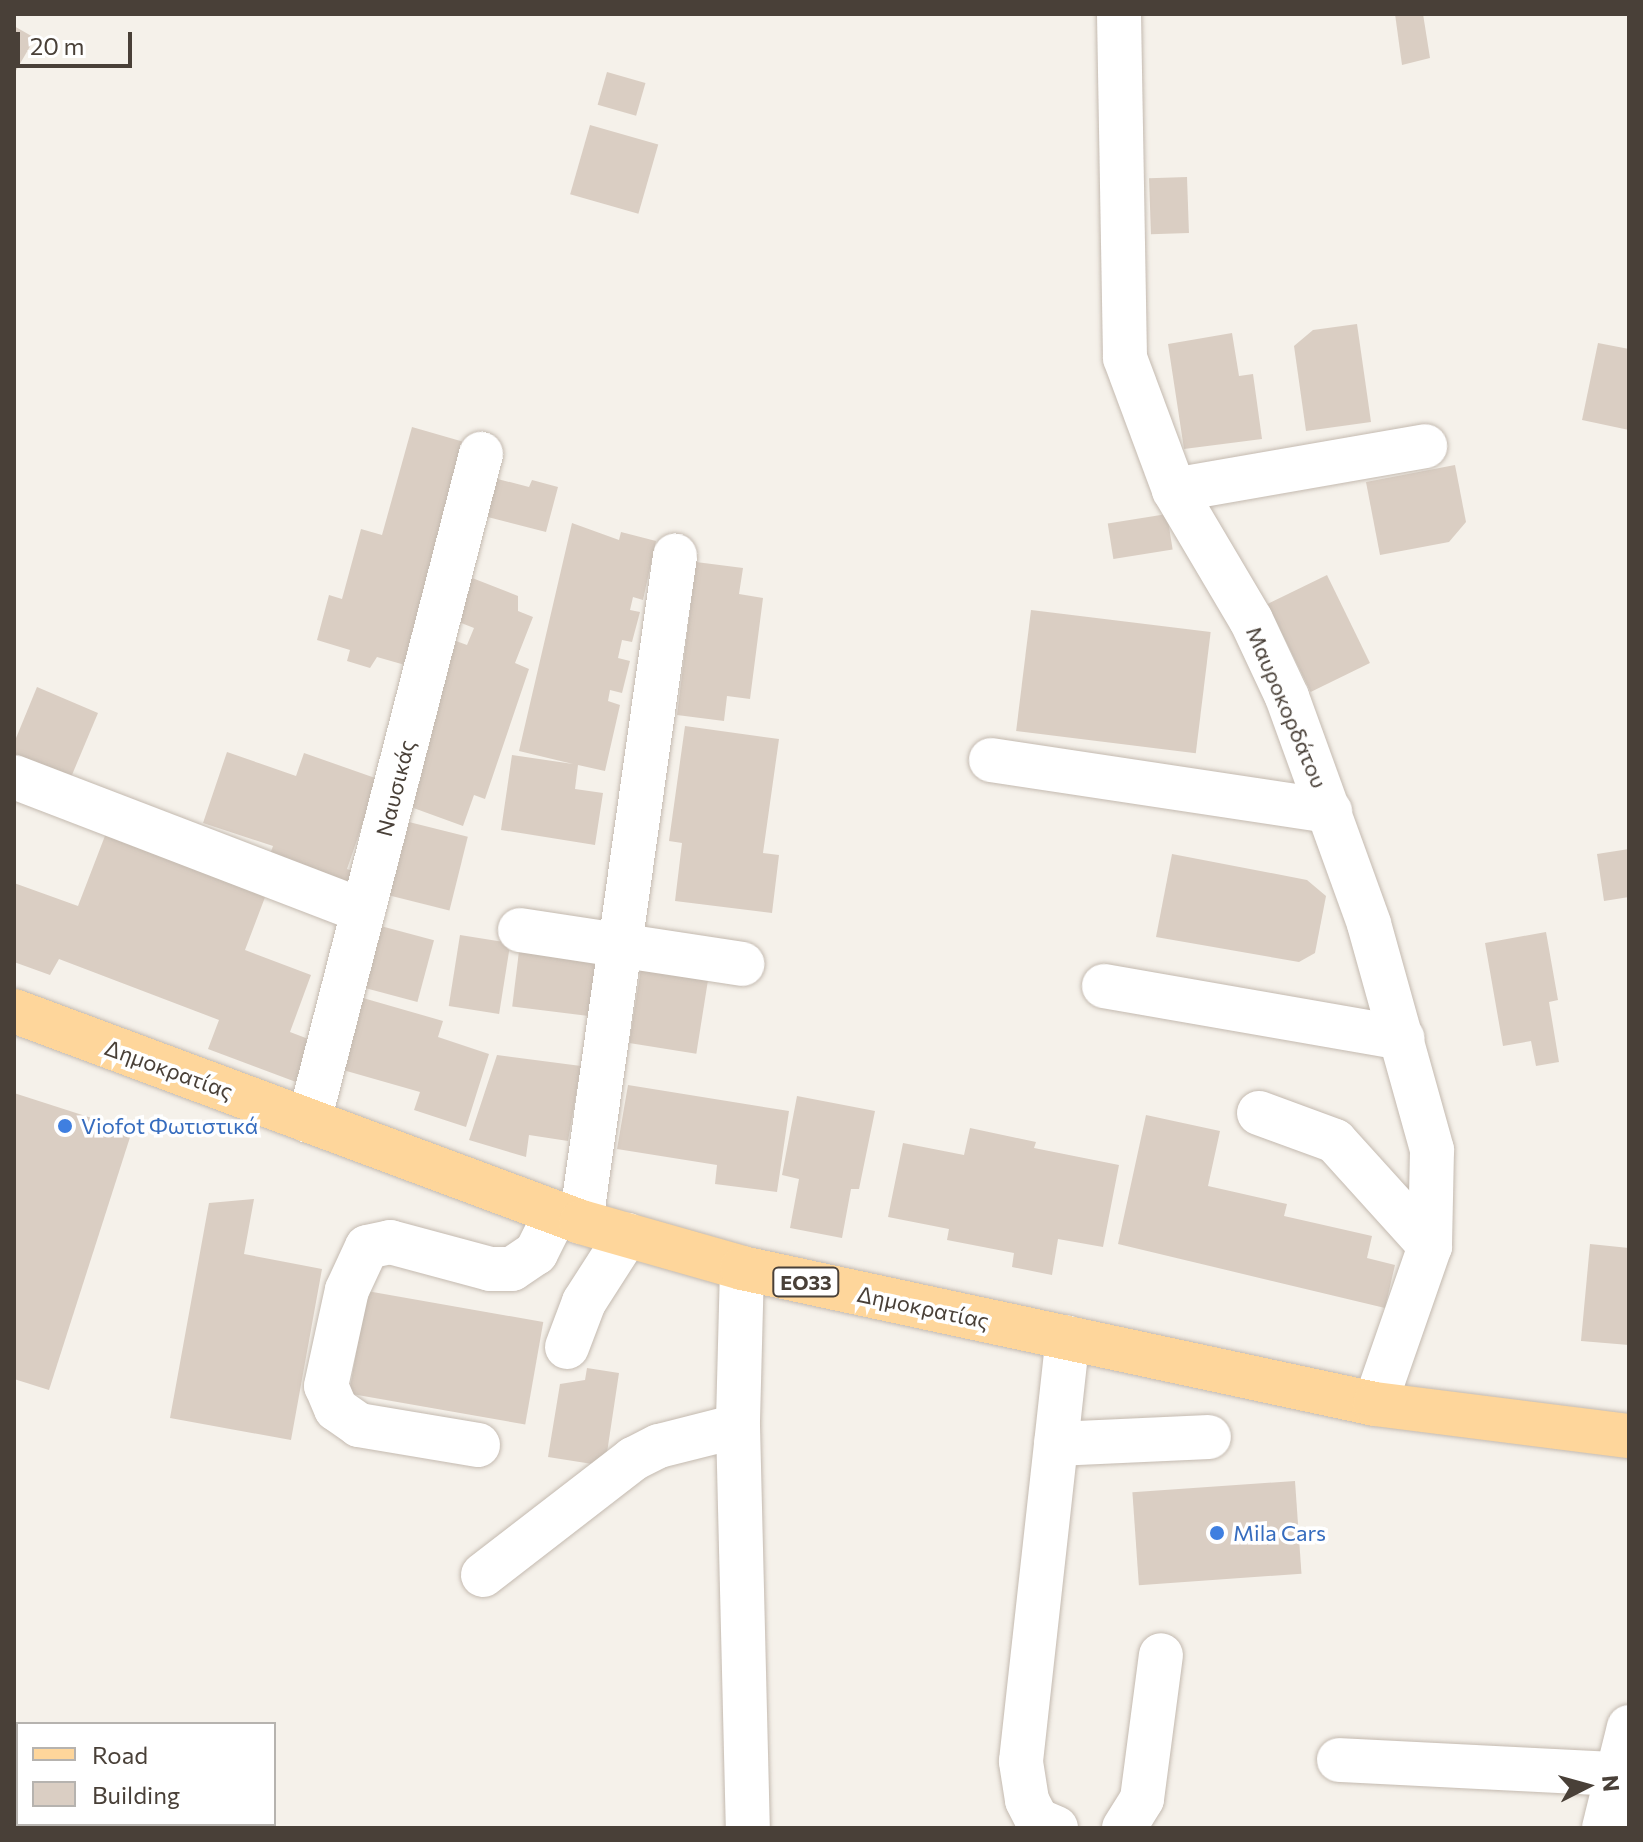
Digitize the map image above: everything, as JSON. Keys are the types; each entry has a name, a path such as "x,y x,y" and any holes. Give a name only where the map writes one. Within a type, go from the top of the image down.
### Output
{"main road":[{"name":"Δημοκρατίας","path":"14,1011 569,1217 742,1268 1375,1404 1629,1436"}],"street":[{"name":"Μαυροκορδάτου","path":"1119,14 1122,336 1132,382 1174,490 1270,658 1330,811 1403,1038 1432,1150 1430,1246 1375,1404"},
{"path":"1174,490 1425,446"},
{"name":"Ναυσικάς","path":"309,1121 481,454"},
{"path":"478,1445 359,1425 336,1409 326,1386 347,1290 367,1247 390,1242 490,1269 512,1269 536,1253 569,1217 620,945 675,556"},
{"path":"991,760 1330,811"},
{"path":"14,777 363,911"},
{"path":"520,930 742,964"},
{"path":"1104,986 1403,1038"},
{"path":"1259,1113 1335,1141 1430,1246"},
{"path":"567,1347 584,1302 627,1235"},
{"path":"742,1268 738,1426 748,1828"},
{"path":"1041,1825 1027,1800 1021,1761 1068,1338"},
{"path":"483,1575 633,1459 659,1446 738,1426"},
{"path":"1056,1444 1209,1437"},
{"path":"1124,1828 1144,1790 1161,1655"},
{"path":"1604,1828 1629,1727"},
{"path":"1339,1760 1616,1774"}],"building":[{"path":"1395,14 1423,14 1430,58 1402,65"},
{"path":"14,26 35,38 14,74"},
{"path":"607,72 645,83 636,116 598,105"},
{"path":"590,125 658,145 638,214 570,194"},
{"path":"1187,177 1189,233 1151,234 1149,178"},
{"path":"1357,324 1371,422 1306,431 1294,346 1313,330"},
{"path":"1232,333 1239,376 1253,374 1262,439 1184,449 1168,344"},
{"path":"1598,343 1629,349 1629,430 1582,420"},
{"path":"412,427 464,442 405,665 377,657 370,668 347,661 350,650 317,640 329,595 342,599 361,529 382,535"},
{"path":"1455,465 1466,522 1449,542 1380,555 1366,482"},
{"path":"490,477 529,487 532,480 558,487 546,532 480,515"},
{"path":"1167,514 1173,550 1113,559 1108,523"},
{"path":"572,523 619,540 621,532 656,541 643,600 633,597 630,610 640,612 632,642 622,640 618,658 630,661 622,693 610,690 608,701 620,705 605,771 578,765 575,789 603,793 595,845 501,830 512,755 573,764 519,751"},
{"path":"696,562 743,568 739,594 763,598 750,699 727,696 724,721 677,715"},
{"path":"462,574 518,596 518,611 533,617 515,663 529,669 485,799 474,795 463,826 397,802 456,641 467,645 474,628 446,617"},
{"path":"1327,575 1370,663 1311,692 1268,604"},
{"path":"1031,610 1211,632 1196,753 1016,731"},
{"path":"37,687 98,713 69,782 14,758 14,743"},
{"path":"685,726 779,739 763,853 779,855 772,913 675,901 682,843 669,841"},
{"path":"227,752 296,776 304,753 378,779 347,869 355,872 348,893 266,866 273,846 203,823"},
{"path":"397,819 468,837 449,910 379,893"},
{"path":"108,828 267,892 245,950 311,975 290,1032 311,1040 296,1082 208,1049 219,1020 59,959 50,975 14,962 14,883 78,906"},
{"path":"1629,849 1629,897 1604,901 1597,854"},
{"path":"1172,854 1307,880 1326,896 1315,953 1299,962 1156,937"},
{"path":"377,925 434,940 417,1002 360,987"},
{"path":"1546,932 1558,1000 1549,1002 1559,1062 1536,1066 1531,1041 1503,1046 1485,943"},
{"path":"460,935 510,943 499,1014 449,1006"},
{"path":"520,943 600,953 593,1016 512,1007"},
{"path":"642,962 709,973 696,1054 629,1043"},
{"path":"363,998 443,1021 438,1037 489,1054 466,1127 414,1110 420,1092 343,1070"},
{"path":"497,1055 581,1066 568,1141 529,1135 526,1157 469,1140"},
{"path":"628,1085 789,1111 777,1192 715,1184 717,1165 617,1149"},
{"path":"14,1093 132,1131 49,1390 14,1379"},
{"path":"797,1096 875,1111 859,1189 851,1189 842,1238 790,1228 799,1179 782,1175"},
{"path":"1146,1115 1220,1131 1208,1186 1287,1204 1284,1216 1372,1236 1367,1258 1395,1265 1385,1308 1118,1244"},
{"path":"970,1128 1036,1142 1034,1148 1119,1165 1103,1247 1058,1239 1052,1275 1012,1267 1014,1253 947,1240 949,1229 888,1217 903,1143 964,1155"},
{"path":"254,1199 244,1254 322,1269 291,1440 170,1418 209,1203"},
{"path":"1590,1244 1629,1248 1629,1345 1581,1341"},
{"path":"367,1291 543,1322 525,1425 349,1393"},
{"path":"587,1368 619,1373 605,1466 548,1457 560,1384 585,1380"},
{"name":"Mila Cars","path":"1295,1481 1301,1574 1139,1585 1132,1492"}],"place":[{"name":"Viofot Φωτιστικά","path":"65,1126"},
{"name":"Mila Cars","path":"1217,1533"}]}
